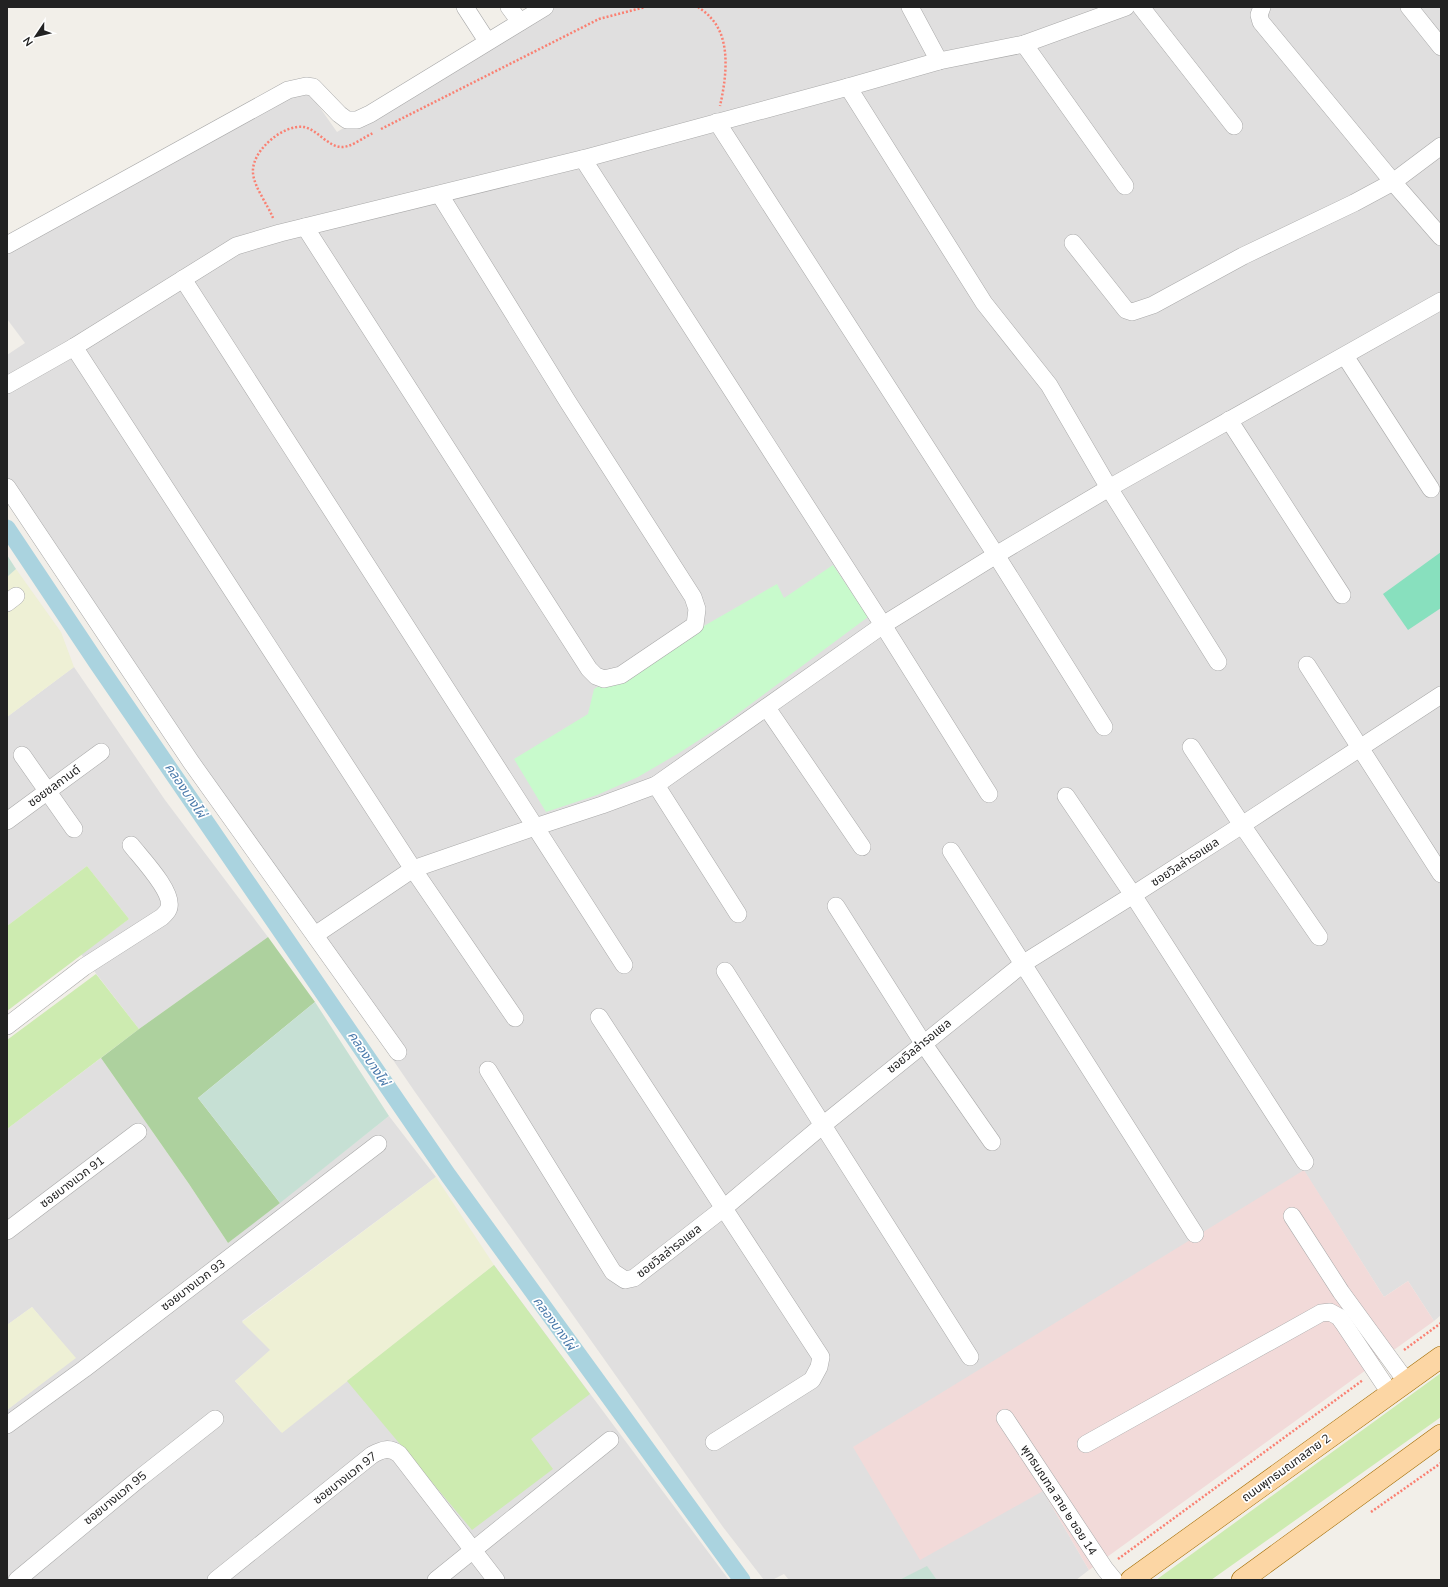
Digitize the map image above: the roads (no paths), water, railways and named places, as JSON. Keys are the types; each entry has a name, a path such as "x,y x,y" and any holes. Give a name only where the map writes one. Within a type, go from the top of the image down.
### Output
{"main road":[{"name":"ถนนพุทธมณฑลสาย 2","path":"1131,1580 1441,1356"},
{"path":"1242,1580 1441,1435"}],"street":[{"path":"465,7 487,41"},
{"path":"509,7 520,22"},
{"path":"7,246 288,90 306,86 313,87 339,114 347,120 357,120 370,114 487,41 545,7"},
{"path":"910,7 940,61"},
{"path":"7,385 74,347 236,246 280,233 583,159 940,61 1024,44 1126,7"},
{"path":"1141,7 1234,126"},
{"path":"1262,7 1259,15 1261,22 1393,182 1441,237"},
{"path":"1409,7 1441,48"},
{"path":"1024,44 1125,186"},
{"path":"848,87 984,303 1049,385 1110,488 1218,662"},
{"path":"717,122 996,555 1104,727"},
{"path":"1073,243 1126,310 1132,312 1153,305 1243,256 1354,203 1393,182 1441,146"},
{"path":"583,159 883,625 989,794"},
{"path":"305,228 589,669 596,676 604,679 622,675 696,625 697,609 693,597 568,402 440,195"},
{"path":"183,279 624,965"},
{"path":"315,935 413,869 602,805 656,785 768,708 883,625 996,555 1229,420 1441,301"},
{"path":"74,347 413,869 514,1018"},
{"path":"1345,356 1431,489"},
{"path":"1229,420 1342,595"},
{"path":"7,487 191,762 398,1052"},
{"path":"1307,665 1441,874"},
{"name":"ซอยวิลล่ารอแยล","path":"488,1070 613,1272 625,1280 634,1278 724,1208 823,1124 1024,963 1361,749 1441,695"},
{"path":"768,708 862,847"},
{"path":"1191,747 1319,938"},
{"name":"ซอยชลกานต์","path":"7,821 101,752"},
{"path":"22,755 74,829"},
{"path":"656,785 738,914"},
{"path":"1066,796 1133,895 1305,1162"},
{"path":"7,1026 84,967 162,917 169,908 170,899 165,890 131,846"},
{"path":"952,850 1194,1234"},
{"path":"836,906 923,1043 992,1142"},
{"path":"725,971 970,1357"},
{"path":"599,1017 821,1357 819,1367 812,1380 714,1442"},
{"name":"ซอยบางแวก 91","path":"7,1231 138,1132"},
{"name":"ซอยบางแวก 93","path":"7,1425 84,1369 378,1144"},
{"path":"1292,1216 1341,1292 1390,1361 1398,1387"},
{"path":"1086,1444 1321,1313 1330,1312 1339,1317 1375,1372 1398,1387"},
{"name":"พุทธมณฑล สาย ๒ ซอย 14","path":"1005,1418 1109,1575"},
{"name":"ซอยบางแวก 95","path":"17,1580 140,1478 215,1419"},
{"path":"436,1580 473,1552 610,1440"},
{"name":"ซอยบางแวก 97","path":"216,1580 372,1455 387,1448 399,1454 473,1552"},
{"path":"473,1552 496,1580"}],"waterway":[{"name":"คลองบางไผ่","path":"7,528 97,663 448,1175 742,1580"}]}
